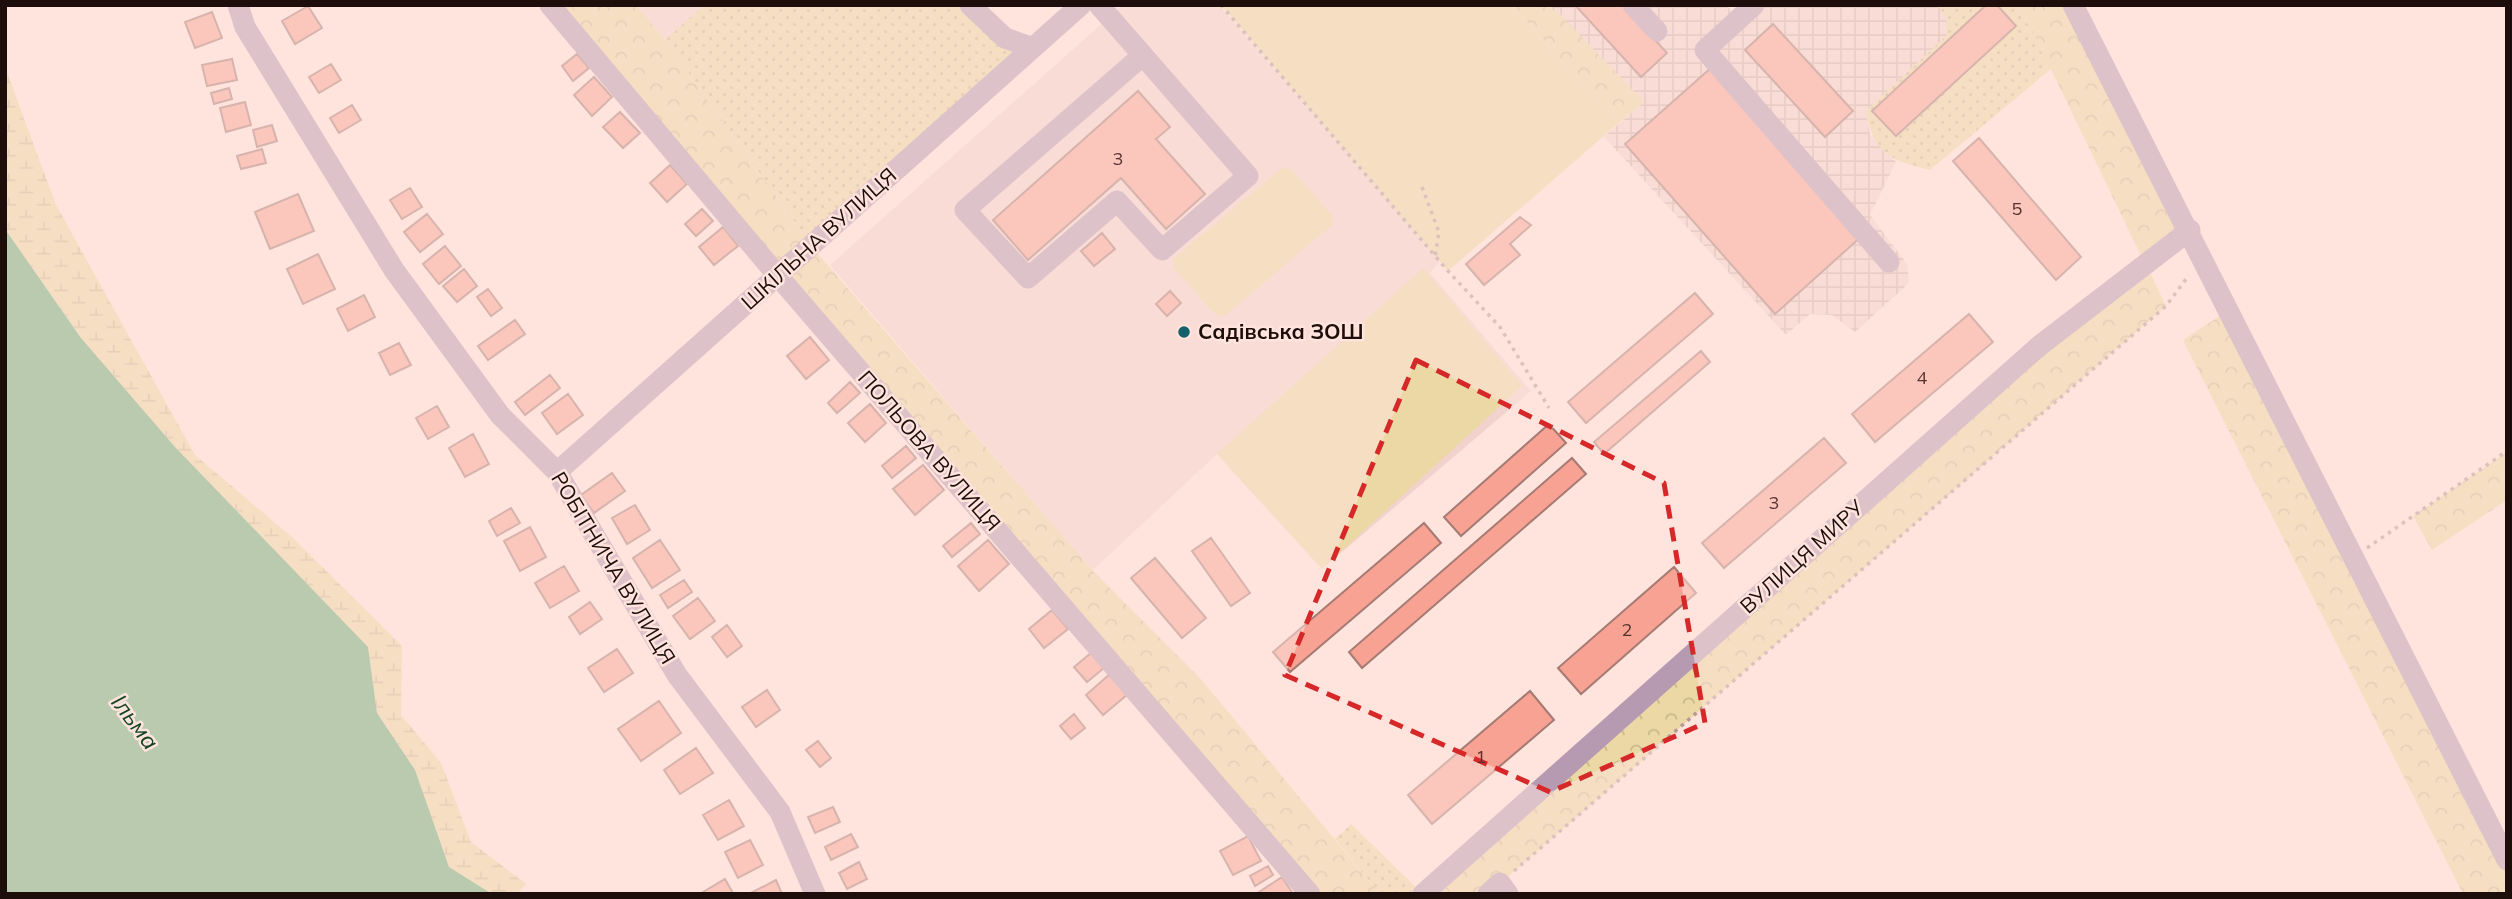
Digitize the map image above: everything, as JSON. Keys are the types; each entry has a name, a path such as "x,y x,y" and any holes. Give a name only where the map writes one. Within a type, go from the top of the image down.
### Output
{"street":[{"name":"РОБІТНИЧА ВУЛИЦЯ","path":"238,5 245,27 394,270 500,415 557,472 677,675 780,811 815,894"},
{"name":"ПОЛЬОВА ВУЛИЦЯ","path":"550,5 778,276 1310,894"},
{"path":"970,5 1005,38 1033,48"},
{"name":"ШКІЛЬНА ВУЛИЦЯ","path":"557,472 1081,5"},
{"path":"1099,5 1248,176 1162,250 1117,201 1028,278 965,210 1142,56"},
{"path":"1633,5 1657,31"},
{"path":"1754,5 1706,50 1889,262"},
{"path":"2074,5 2507,860"},
{"name":"ВУЛИЦЯ МИРУ","path":"1423,894 2038,347 2190,230"}],"path":[{"path":"1222,5 1435,257 1500,327 1549,408"},
{"path":"1422,187 1439,232 1435,257"},
{"path":"1499,890 2166,306 2203,256"},
{"path":"2354,558 2507,451"}],"highlighted area":[{"path":"1416,360 1664,483 1705,723 1550,792 1285,675"}],"shaded area":[{"path":"636,5 704,5 665,40"},
{"name":"Садівська ЗОШ","path":"1123,5 1219,5 1441,260 1430,273 1531,391 1322,569 1217,454 1092,571 830,265"},
{"path":"1550,5 1726,5 1732,11 1738,5 1937,5 1947,18 1947,36 1866,111 1870,135 1896,162 1870,215 1907,264 1909,283 1855,332 1832,315 1810,314 1786,335 1604,137 1644,102"}],"green space":[{"path":"551,5 636,5 665,40 812,247 1092,570 1199,677 1380,894 1311,894"},
{"path":"704,5 970,5 1033,48 812,247 665,40"},
{"path":"1221,5 1511,5 1619,123 1448,271"},
{"path":"1511,5 1551,5 1644,102 1619,123"},
{"path":"1937,5 2020,5 2052,68 1930,170 1905,163 1886,153 1873,137 1866,111 1946,36 1947,18"},
{"path":"2020,5 2073,5 2190,230 2146,264 2166,306 1488,894 1423,894 2145,264"},
{"path":"5,67 56,205 195,455 293,538 402,646 401,715 441,763 471,842 526,884 517,894 492,894 449,867 415,770 377,713 368,647 175,447 81,338 5,229"},
{"path":"1290,168 1332,215 1332,225 1226,315 1216,316 1173,267 1174,258 1281,169"},
{"path":"1423,268 1522,386 1322,569 1217,454"},
{"path":"2229,310 2507,860 2507,894 2463,894 2183,340"},
{"path":"2507,452 2507,500 2432,550 2413,516"},
{"path":"1351,824 1423,894 1380,894 1335,839"}],"water":[{"name":"Ільма","path":"5,229 81,338 175,447 368,647 377,713 415,770 449,867 492,894 5,894"}],"building":[{"path":"1575,5 1623,5 1667,53 1641,77"},
{"path":"1986,5 1997,5 2016,26 1896,136 1872,111"},
{"path":"308,6 322,28 295,44 282,21"},
{"path":"212,12 222,38 195,48 185,22"},
{"path":"1773,24 1853,111 1825,137 1745,50"},
{"path":"577,54 589,68 573,81 562,66"},
{"path":"232,59 237,80 207,86 202,65"},
{"path":"331,64 341,80 319,93 309,77"},
{"path":"1712,67 1862,236 1775,314 1625,144"},
{"path":"594,77 612,97 592,116 574,95"},
{"path":"229,88 232,99 214,104 211,93"},
{"path":"1138,91 1170,127 1156,139 1205,194 1166,229 1121,178 1028,260 993,220"},
{"path":"245,102 251,125 226,132 220,108"},
{"path":"352,105 361,120 339,133 330,118"},
{"path":"620,112 640,133 623,148 603,127"},
{"path":"272,125 277,141 257,147 253,130"},
{"path":"1979,138 2081,257 2056,280 1953,161"},
{"path":"262,149 266,163 241,169 237,156"},
{"path":"670,165 687,184 667,202 650,183"},
{"path":"410,188 422,207 402,219 390,200"},
{"path":"298,194 314,231 270,249 255,212"},
{"path":"702,209 713,221 696,236 685,224"},
{"path":"427,214 443,234 420,252 404,232"},
{"path":"1520,217 1531,225 1510,244 1520,255 1484,285 1466,264"},
{"path":"723,227 738,246 714,265 699,247"},
{"path":"1102,233 1115,249 1094,266 1081,251"},
{"path":"445,246 461,266 439,284 423,264"},
{"path":"318,254 335,289 303,304 287,269"},
{"path":"464,269 477,286 457,302 443,286"},
{"path":"488,289 502,308 491,316 477,297"},
{"path":"1170,291 1181,303 1167,316 1156,304"},
{"path":"1695,293 1713,314 1586,423 1568,402"},
{"path":"364,295 375,317 348,331 337,309"},
{"path":"1969,314 1993,342 1875,442 1852,414"},
{"path":"515,320 525,334 488,360 478,346"},
{"path":"810,337 829,360 806,379 787,356"},
{"path":"399,343 411,365 390,375 379,353"},
{"path":"1701,351 1710,362 1604,454 1594,442"},
{"path":"550,375 560,388 525,415 515,402"},
{"path":"850,382 860,393 837,413 828,403"},
{"path":"568,394 583,415 557,434 542,413"},
{"path":"870,404 886,423 865,442 848,423"},
{"path":"437,406 449,427 428,439 416,418"},
{"path":"1549,424 1566,443 1461,536 1444,517"},
{"path":"473,434 489,464 465,477 449,448"},
{"path":"1824,438 1846,463 1724,568 1702,543"},
{"path":"906,446 916,458 892,478 882,466"},
{"path":"1572,458 1586,474 1362,668 1349,652"},
{"path":"923,465 944,490 915,515 893,489"},
{"path":"612,473 625,491 594,513 581,495"},
{"path":"635,505 650,530 627,544 612,518"},
{"path":"511,508 520,523 497,536 489,521"},
{"path":"971,523 980,534 952,557 943,546"},
{"path":"1424,523 1441,543 1290,672 1273,652"},
{"path":"530,527 546,557 520,571 504,541"},
{"path":"1211,538 1250,593 1231,606 1192,551"},
{"path":"660,540 680,570 652,588 633,558"},
{"path":"988,540 1009,564 979,591 958,566"},
{"path":"1155,558 1206,618 1182,638 1131,578"},
{"path":"564,566 579,591 550,608 535,583"},
{"path":"1674,567 1696,593 1581,694 1558,668"},
{"path":"684,580 692,592 668,608 660,595"},
{"path":"698,598 715,621 690,639 673,616"},
{"path":"590,602 602,619 580,634 569,617"},
{"path":"1052,610 1068,629 1044,648 1029,629"},
{"path":"727,625 742,646 727,657 712,637"},
{"path":"617,649 633,673 604,692 588,668"},
{"path":"1091,653 1104,668 1087,682 1074,667"},
{"path":"1111,673 1128,694 1103,715 1086,695"},
{"path":"767,690 780,710 756,727 742,707"},
{"path":"1530,691 1554,720 1432,824 1408,795"},
{"path":"659,701 681,733 641,761 618,729"},
{"path":"1074,714 1085,728 1071,739 1060,726"},
{"path":"818,741 831,758 820,767 806,750"},
{"path":"696,748 713,773 680,794 664,770"},
{"path":"729,800 744,826 718,840 703,815"},
{"path":"833,807 840,822 815,833 808,817"},
{"path":"851,834 858,847 831,860 825,847"},
{"path":"1248,836 1261,861 1233,875 1220,851"},
{"path":"750,840 763,865 738,878 725,852"},
{"path":"859,862 867,879 847,889 839,873"},
{"path":"1268,866 1273,875 1255,886 1250,876"},
{"path":"1282,877 1293,894 1256,894"},
{"path":"725,879 733,893 700,894"},
{"path":"776,880 782,894 749,894"}],"place":[{"name":"Садівська ЗОШ","path":"1184,332"}]}
